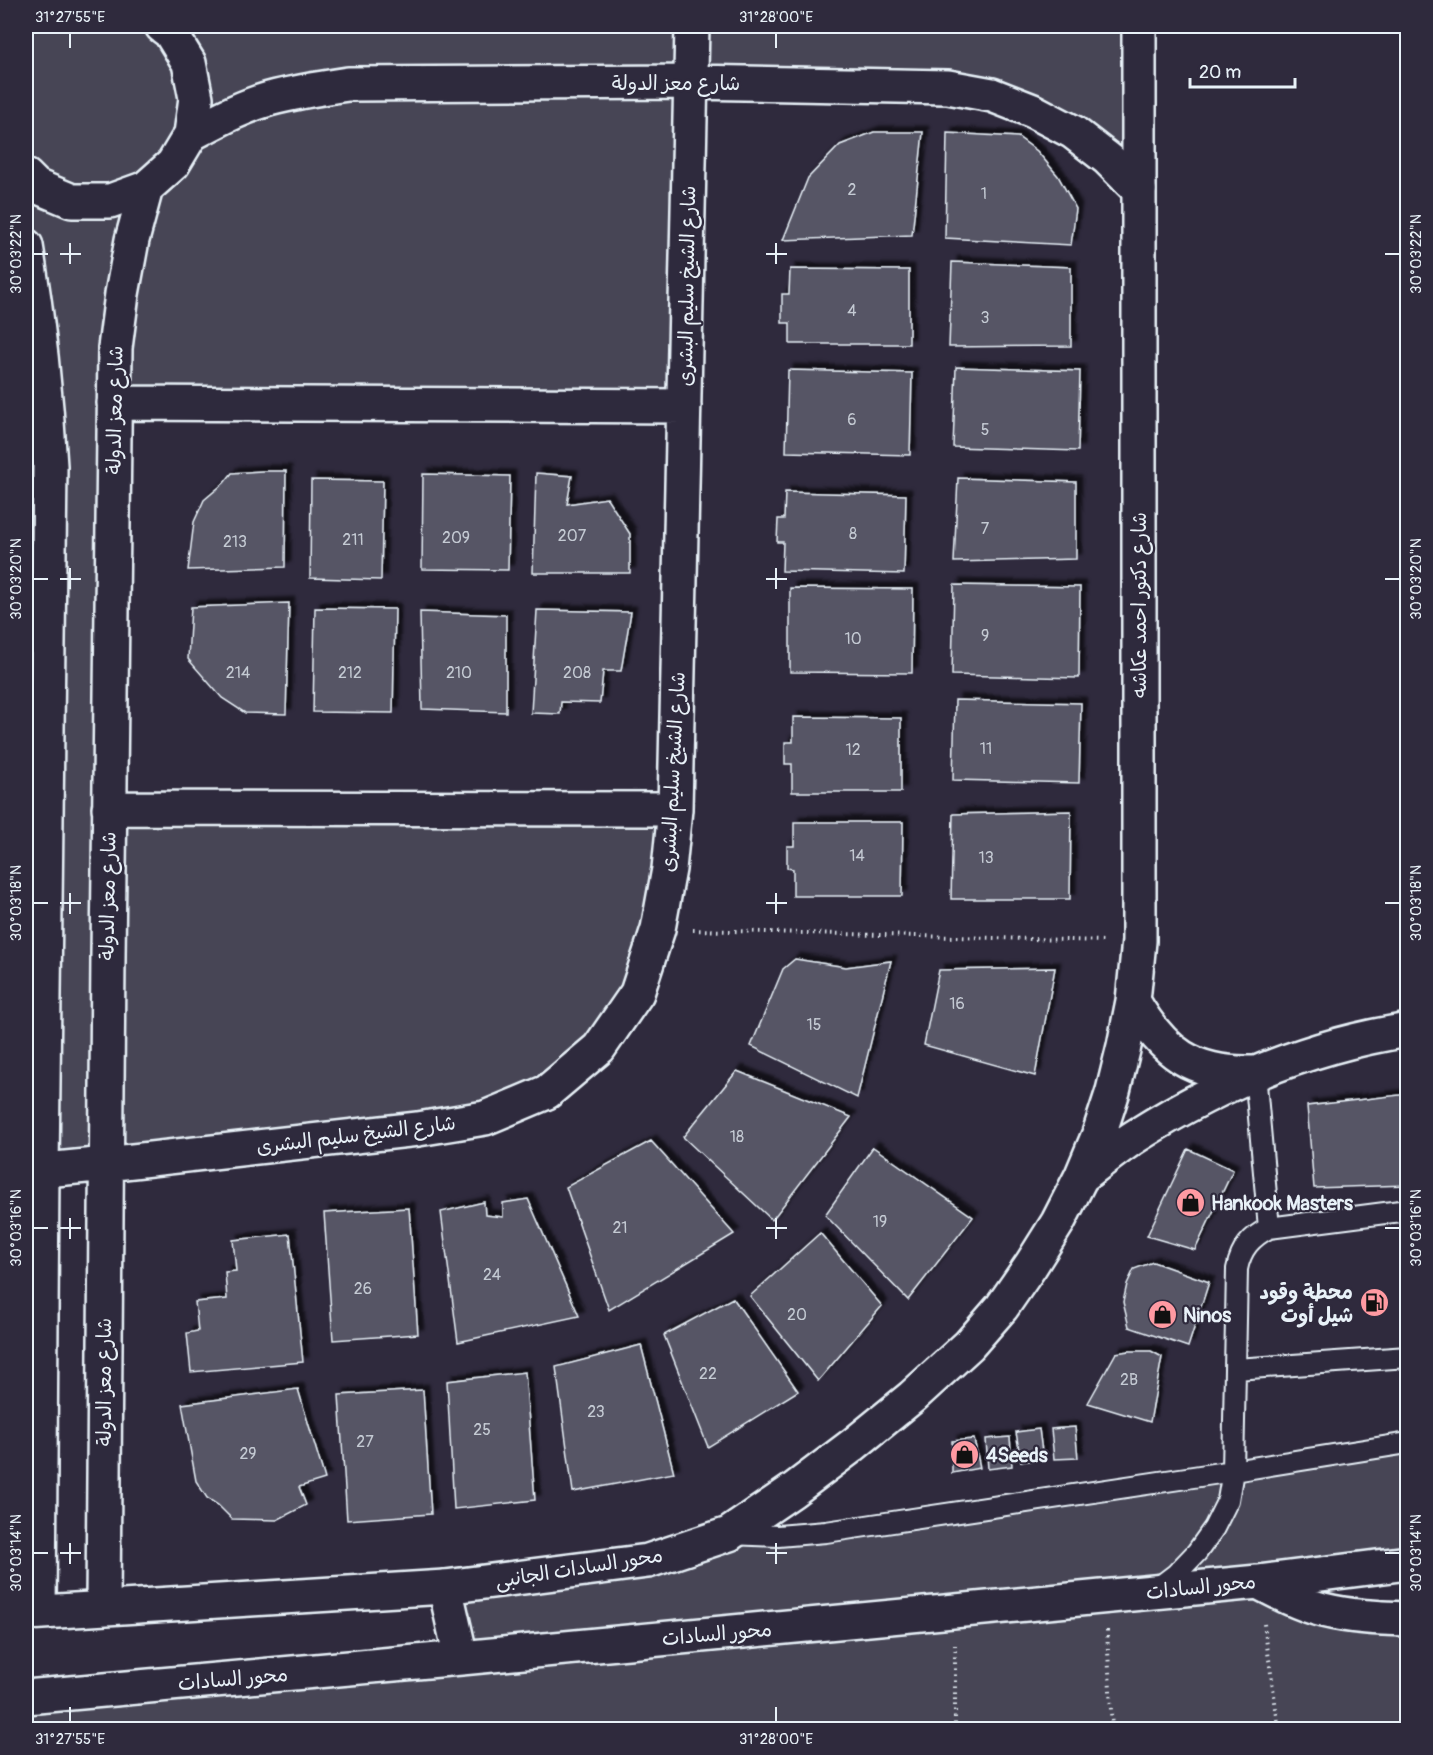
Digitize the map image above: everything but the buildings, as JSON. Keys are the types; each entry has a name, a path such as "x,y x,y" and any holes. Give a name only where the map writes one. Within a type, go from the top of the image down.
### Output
{"street":[{"path":"26,176 36,186 72,201 110,201 146,188 173,164 191,134 196,98 189,63 170,32 162,26"},
{"name":"شارع الشيخ سليم البشرى","path":"34,1171 417,1129 485,1118 547,1092 599,1048 637,993 658,929 669,869 675,809 692,26"},
{"name":"شارع دكتور احمد عكاشه","path":"1081,1176 1099,1134 1113,1091 1133,1001 1139,942 1139,26"},
{"name":"شارع معز الدولة","path":"191,134 227,115 266,100 307,90 348,84 691,82 948,87 992,96 1034,111 1073,132 1108,159 1139,190"},
{"name":"شارع معز الدولة","path":"103,1607 115,348 132,240 146,188"},
{"path":"26,246 41,352 50,466 34,1171 32,1612"},
{"path":"114,403 684,406"},
{"path":"109,808 675,809"},
{"path":"1133,1001 1157,1038 1173,1052 1212,1071 1234,1074 1255,1073"},
{"path":"1081,1176 1135,1137 1194,1102 1255,1073 1319,1050 1385,1033 1407,1030"},
{"name":"محور السادات الجانبى","path":"32,1612 445,1587 648,1561 729,1534 792,1491 853,1445 969,1346 1002,1307 1031,1265 1058,1222 1081,1176"},
{"name":"محور السادات","path":"26,1697 1258,1582 1407,1563"},
{"path":"1258,1582 1289,1598 1322,1610 1354,1616 1407,1619"},
{"path":"445,1587 461,1658"}],"lane":[{"path":"1255,1073 1269,1228"},
{"path":"1153,1592 1176,1574 1197,1552 1214,1528 1228,1500 1233,1471 1237,1269 1239,1258 1251,1239 1269,1228 1407,1210"},
{"path":"1236,1369 1407,1358"},
{"path":"729,1534 778,1536 826,1532 1407,1443"}],"path":[{"path":"658,929 1139,942"},
{"path":"1258,1582 1279,1730"},
{"path":"1106,1596 1112,1730"},
{"path":"955,1730 956,1611"}],"shaded area":[{"path":"26,26 1139,26 1139,190 1033,111 691,82 684,406 114,403 110,808 675,809 669,869 599,1048 485,1118 42,1170 50,466 26,246"},
{"path":"1407,1443 1407,1562 1234,1583 1407,1619 1407,1729 26,1730 26,1697 460,1658 445,1587"}],"place":[{"name":"Hankook Masters","path":"1190,1203"},
{"name":"محطة وقود شيل أوت","path":"1374,1303"},
{"name":"Ninos","path":"1162,1315"},
{"name":"4Seeds","path":"965,1455"}]}
